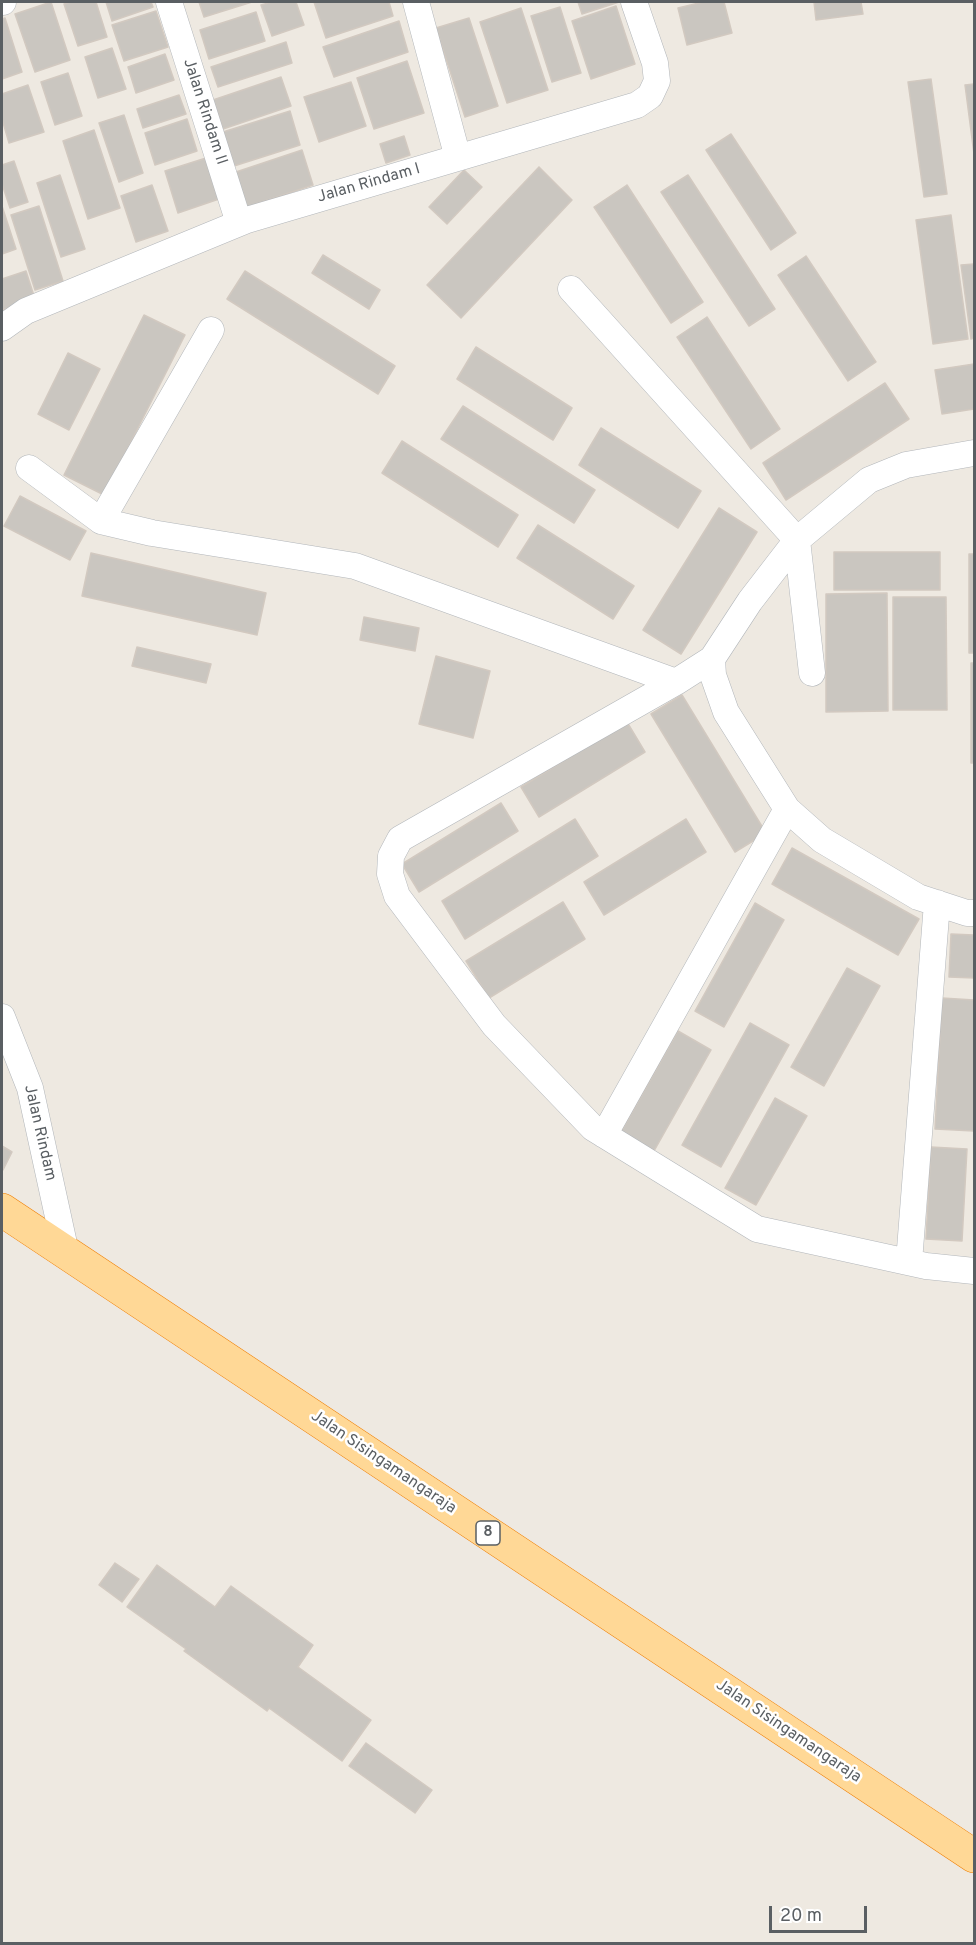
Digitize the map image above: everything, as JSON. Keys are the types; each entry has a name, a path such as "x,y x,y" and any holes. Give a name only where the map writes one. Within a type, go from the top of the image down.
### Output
{"highway":[{"name":"Jalan Sisingamangaraja","path":"2,1210 975,1856"}],"street":[{"name":"Jalan Rindam II","path":"169,2 240,223"},
{"path":"416,2 458,158"},
{"name":"Jalan Rindam I","path":"2,328 26,311 240,223 637,105 651,96 657,81 655,63 634,2"},
{"path":"571,289 797,540 812,673"},
{"path":"101,521 211,330"},
{"path":"975,453 906,465 869,480 797,540 750,601 712,659 676,682 400,839 391,856 390,874 397,896 494,1025 593,1128 757,1229 926,1266 975,1270"},
{"path":"28,468 101,521 219,545 356,566 676,682"},
{"path":"712,659 713,675 726,712 787,809 822,840 918,897 967,913 975,913"},
{"path":"604,1135 787,809"},
{"path":"909,1262 937,903"},
{"name":"Jalan Rindam","path":"2,1017 30,1088 66,1253"}],"building":[{"path":"51,2 70,60 35,72 15,14"},
{"path":"96,2 107,37 78,46 64,4"},
{"path":"106,2 151,2 153,7 112,21"},
{"path":"199,2 252,2 204,17"},
{"path":"272,2 296,2 304,25 272,36 261,5"},
{"path":"314,2 389,2 393,16 326,38"},
{"path":"578,2 619,2 582,14"},
{"path":"703,2 724,2 732,33 687,45 678,8"},
{"path":"814,2 861,2 863,14 816,20"},
{"path":"616,6 635,64 591,79 572,21"},
{"path":"560,7 581,73 552,82 531,16"},
{"path":"521,8 548,90 507,103 480,22"},
{"path":"156,11 168,47 124,61 112,25"},
{"path":"256,12 265,41 209,59 200,30"},
{"path":"5,18 22,72 2,79 2,19"},
{"path":"469,18 498,106 465,117 436,28"},
{"path":"399,21 408,52 334,77 323,47"},
{"path":"286,42 292,63 218,87 211,67"},
{"path":"112,48 126,89 98,98 85,57"},
{"path":"165,54 174,80 136,93 128,67"},
{"path":"407,61 424,113 374,129 357,78"},
{"path":"68,73 82,116 55,125 41,82"},
{"path":"281,77 291,106 223,129 213,100"},
{"path":"931,79 947,194 924,197 908,82"},
{"path":"351,82 366,126 319,142 304,97"},
{"path":"974,84 974,154 965,85"},
{"path":"28,85 44,132 9,143 2,119 2,94"},
{"path":"179,95 186,114 143,128 137,109"},
{"path":"290,111 300,145 234,166 223,132"},
{"path":"124,115 143,173 119,182 99,123"},
{"path":"187,119 197,151 155,165 145,133"},
{"path":"94,130 120,208 88,219 63,141"},
{"path":"731,134 796,233 771,250 706,150"},
{"path":"404,136 410,155 386,163 380,144"},
{"path":"302,150 313,185 244,208 233,173"},
{"path":"206,158 219,199 178,213 165,171"},
{"path":"14,161 28,202 10,208 2,184 2,165"},
{"path":"539,167 572,200 461,318 427,285"},
{"path":"464,170 482,187 447,224 429,207"},
{"path":"60,175 85,249 61,257 37,183"},
{"path":"688,175 775,309 749,326 661,192"},
{"path":"152,185 168,231 136,242 121,196"},
{"path":"627,185 703,302 671,323 594,207"},
{"path":"2,206 16,249 2,254"},
{"path":"39,206 63,281 35,290 11,215"},
{"path":"951,215 968,339 933,344 916,220"},
{"path":"323,255 380,290 369,309 312,273"},
{"path":"806,256 876,362 848,381 778,275"},
{"path":"974,264 974,338 971,339 961,265"},
{"path":"26,271 35,299 2,310 2,279"},
{"path":"245,271 395,366 378,394 227,299"},
{"path":"144,315 185,335 104,495 64,475"},
{"path":"707,317 780,429 751,449 677,337"},
{"path":"476,347 572,408 553,440 457,379"},
{"path":"68,353 100,369 69,430 38,414"},
{"path":"974,364 974,409 942,414 935,370"},
{"path":"885,383 909,419 786,500 763,463"},
{"path":"463,406 595,490 574,523 441,439"},
{"path":"601,428 701,491 678,528 579,465"},
{"path":"402,441 518,515 498,547 382,473"},
{"path":"20,496 86,531 70,560 4,526"},
{"path":"719,508 757,532 681,654 643,630"},
{"path":"538,525 634,586 613,619 517,558"},
{"path":"834,552 940,552 940,590 834,590"},
{"path":"91,553 266,593 257,635 82,596"},
{"path":"969,554 974,554 974,653 969,653"},
{"path":"887,593 888,711 826,712 826,594"},
{"path":"893,597 946,597 947,710 893,710"},
{"path":"364,617 419,628 415,651 360,640"},
{"path":"137,647 211,664 206,683 132,666"},
{"path":"436,656 490,671 473,738 419,724"},
{"path":"971,663 974,663 974,763 971,763"},
{"path":"682,695 766,833 735,852 651,714"},
{"path":"627,722 645,752 539,817 521,787"},
{"path":"501,803 518,831 419,892 402,864"},
{"path":"575,819 598,856 465,939 442,901"},
{"path":"686,819 706,852 604,915 584,882"},
{"path":"792,848 919,919 898,955 772,884"},
{"path":"563,902 585,939 489,998 466,961"},
{"path":"755,903 784,920 724,1027 695,1011"},
{"path":"951,934 974,935 974,978 949,977"},
{"path":"847,968 880,986 824,1086 791,1067"},
{"path":"942,998 974,1000 974,1131 935,1129"},
{"path":"750,1023 789,1045 721,1167 682,1145"},
{"path":"678,1031 711,1050 654,1151 621,1132"},
{"path":"775,1098 807,1116 756,1205 725,1188"},
{"path":"2,1146 12,1152 3,1170 2,1169"},
{"path":"931,1147 967,1149 962,1241 926,1239"},
{"path":"115,1563 139,1579 122,1602 99,1585"},
{"path":"157,1565 215,1607 231,1586 313,1645 298,1667 371,1720 342,1761 269,1708 267,1711 127,1607"},
{"path":"366,1743 432,1790 415,1813 349,1766"}]}
